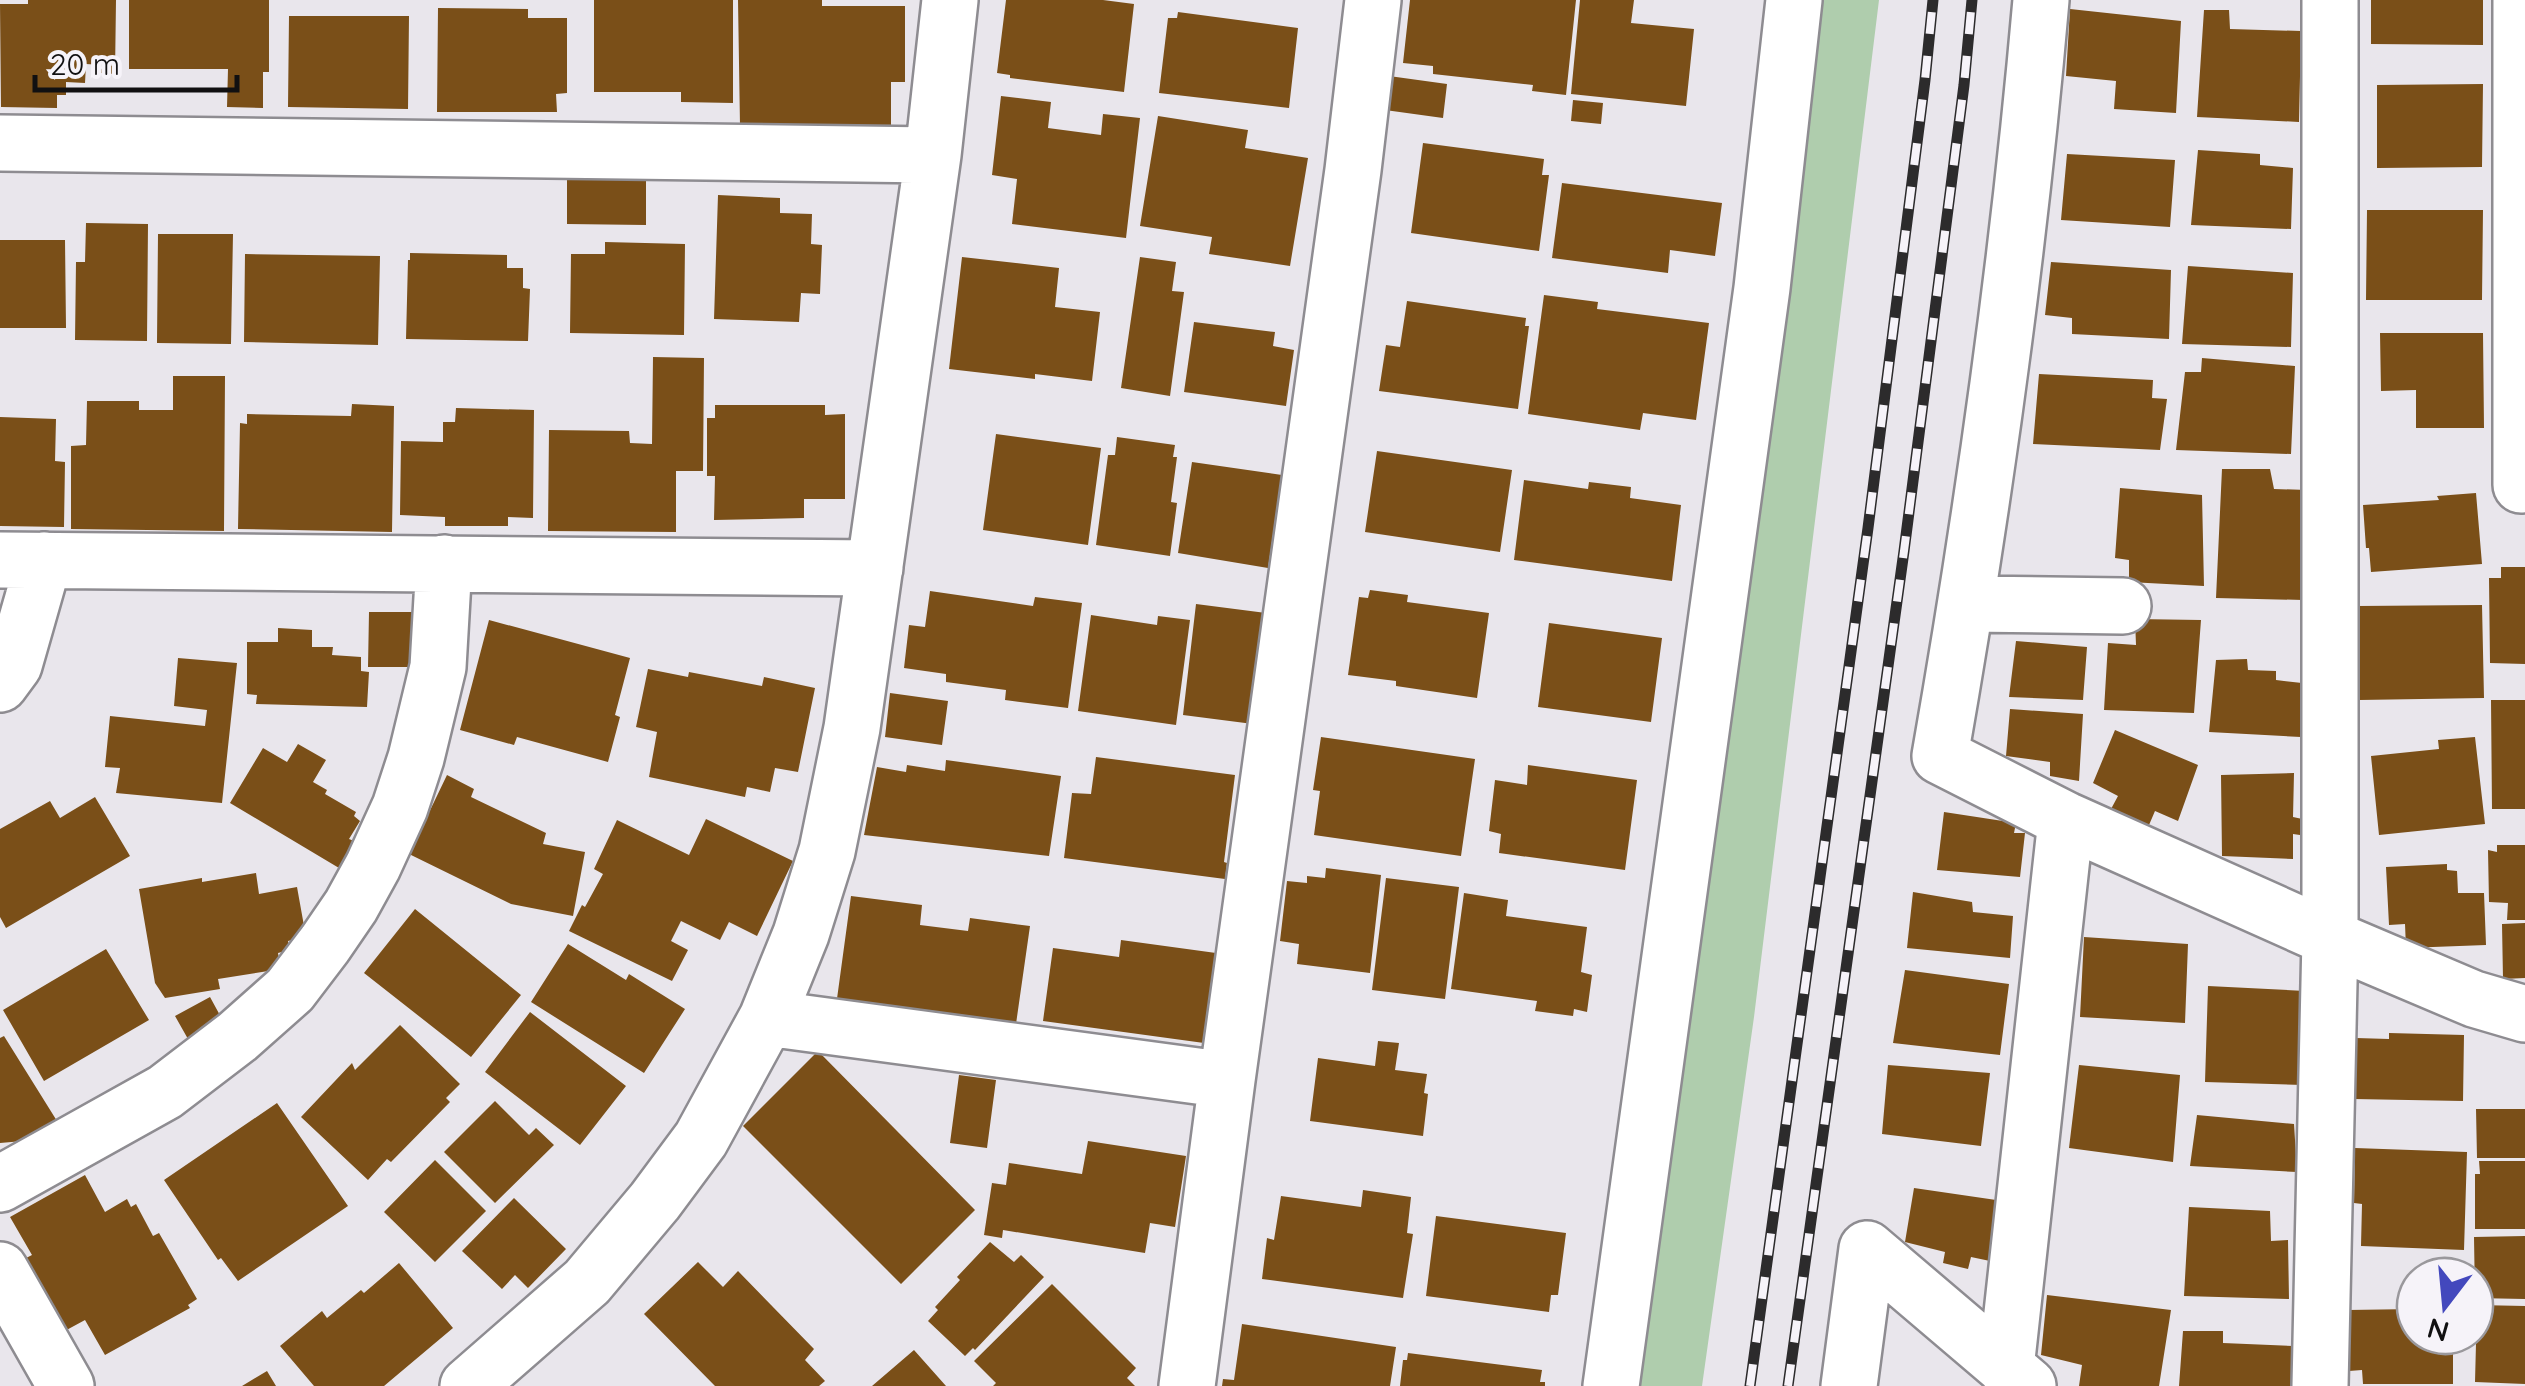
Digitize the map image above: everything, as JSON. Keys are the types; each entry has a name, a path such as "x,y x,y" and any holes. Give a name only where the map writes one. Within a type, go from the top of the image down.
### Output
{"street":[{"path":"468,1386 587,1282 701,1139 767,1018 801,934 826,851 852,728 933,155 950,0"},
{"path":"1187,1386 1353,170 1372,0"},
{"path":"1611,1386 1764,271 1794,0"},
{"path":"2041,0 2027,161 1967,604 1940,756 2066,820 2330,938 2474,999 2525,1014"},
{"path":"2320,1386 2330,938 2330,0"},
{"path":"2521,484 2522,0"},
{"path":"0,143 933,155"},
{"path":"0,684 14,665 22,560 875,568"},
{"path":"0,1184 165,1092 290,990 325,944 373,866 400,808 416,758 438,667 444,563"},
{"path":"1967,604 2122,606"},
{"path":"2017,1377 2066,820"},
{"path":"767,1018 1226,1080"},
{"path":"1848,1386 1867,1249 2017,1377"},
{"path":"0,1270 66,1386"}],"green space":[{"path":"1822,0 1879,0 1754,1017 1702,1386 1640,1386 1776,383"}],"building":[{"path":"28,0 116,0 115,74 101,73 102,65 86,64 85,83 66,82 66,95 57,95 57,108 1,107 0,4 28,4"},
{"path":"129,0 269,0 269,72 263,72 263,108 227,107 228,69 129,69"},
{"path":"594,0 733,0 733,103 681,102 681,92 594,92"},
{"path":"738,0 822,0 822,6 905,6 905,82 891,82 891,126 740,126"},
{"path":"1006,0 1103,0 1134,4 1124,92 1010,78 997,73"},
{"path":"1410,0 1576,0 1566,95 1532,91 1533,85 1433,74 1433,66 1403,63"},
{"path":"1580,0 1634,0 1631,23 1694,29 1686,106 1571,94"},
{"path":"2371,0 2483,0 2483,45 2371,44"},
{"path":"438,8 528,9 528,18 567,18 567,93 556,94 557,112 437,112"},
{"path":"2070,9 2181,21 2176,113 2114,109 2116,81 2066,76"},
{"path":"2204,10 2229,10 2230,29 2301,31 2299,122 2197,117"},
{"path":"1178,12 1298,28 1289,108 1159,93 1168,18 1177,18"},
{"path":"289,16 409,16 408,109 288,107"},
{"path":"1389,76 1447,84 1443,118 1385,110"},
{"path":"2483,84 2482,167 2377,168 2377,85"},
{"path":"1001,96 1051,102 1048,128 1101,135 1103,114 1140,118 1126,238 1012,224 1017,179 992,175"},
{"path":"1573,100 1603,103 1601,124 1571,121"},
{"path":"1158,116 1248,130 1245,148 1308,158 1290,266 1209,254 1212,237 1140,226"},
{"path":"1423,143 1544,159 1542,175 1549,175 1539,251 1411,233"},
{"path":"2198,150 2260,154 2260,165 2293,168 2291,229 2191,225"},
{"path":"2067,154 2175,160 2170,227 2061,220"},
{"path":"567,177 646,178 646,225 567,224"},
{"path":"1562,183 1722,203 1715,256 1670,250 1668,273 1552,258"},
{"path":"718,195 780,198 780,213 812,214 811,244 822,245 820,294 801,293 799,322 714,319"},
{"path":"2367,210 2483,210 2482,300 2366,300"},
{"path":"86,223 148,224 147,341 75,340 76,262 85,262"},
{"path":"158,234 233,234 231,344 157,343"},
{"path":"0,240 65,240 66,328 0,328"},
{"path":"605,242 685,244 684,335 570,333 571,254 605,254"},
{"path":"410,253 507,255 507,268 523,268 523,288 530,289 528,341 406,339"},
{"path":"245,254 380,256 378,345 244,342"},
{"path":"962,257 1059,268 1055,307 1100,312 1092,381 949,369"},
{"path":"1140,257 1176,262 1172,291 1184,292 1170,396 1121,388"},
{"path":"2051,262 2171,270 2169,339 2072,334 2072,318 2045,315"},
{"path":"2188,266 2293,273 2291,347 2182,344"},
{"path":"1544,295 1598,302 1597,309 1709,323 1696,420 1643,413 1640,430 1528,414"},
{"path":"1407,301 1526,318 1525,326 1529,326 1518,409 1379,391 1386,345 1400,347"},
{"path":"1194,322 1275,332 1273,346 1294,350 1286,406 1184,392"},
{"path":"2380,333 2483,333 2484,428 2416,428 2416,390 2381,391"},
{"path":"653,357 704,358 703,471 676,471 676,532 548,531 549,430 629,431 630,443 652,444"},
{"path":"2202,358 2295,366 2291,454 2176,450 2185,372 2201,372"},
{"path":"2039,374 2153,380 2152,398 2167,399 2160,450 2033,444"},
{"path":"173,376 225,376 224,531 71,529 71,446 86,445 87,401 139,401 139,410 173,410"},
{"path":"352,404 394,406 392,532 238,529 240,423 247,424 247,414 351,416"},
{"path":"715,405 825,405 825,415 845,414 845,499 804,499 804,518 714,520 715,476 707,476 707,418 715,418"},
{"path":"456,408 534,410 533,518 508,517 508,526 445,526 445,517 400,515 401,441 443,442 443,422 455,422"},
{"path":"0,417 56,419 55,461 65,462 64,527 0,526"},
{"path":"996,434 1101,448 1088,545 983,530"},
{"path":"1117,437 1175,445 1171,502 1177,503 1170,556 1096,545 1108,455 1115,455"},
{"path":"1377,451 1512,470 1500,552 1365,532"},
{"path":"1192,462 1282,475 1268,568 1178,553"},
{"path":"2222,469 2270,469 2274,489 2307,490 2303,600 2216,598"},
{"path":"1524,480 1588,489 1589,482 1631,487 1630,498 1681,505 1672,581 1514,560"},
{"path":"2120,488 2202,495 2204,586 2129,582 2129,560 2115,558"},
{"path":"2476,493 2482,564 2371,572 2363,505 2439,500 2437,496"},
{"path":"2501,567 2525,567 2525,664 2490,663 2489,578 2501,578"},
{"path":"1370,590 1408,595 1407,602 1489,613 1477,698 1348,675 1359,597 1368,598"},
{"path":"930,591 1033,606 1035,597 1082,603 1068,708 1005,700 1006,690 946,682 946,674 904,668 909,625 925,627"},
{"path":"1196,604 1266,613 1253,724 1183,715"},
{"path":"2482,605 2484,698 2359,700 2358,606"},
{"path":"369,612 415,612 415,667 368,667"},
{"path":"1091,615 1157,625 1158,616 1190,620 1176,725 1078,711"},
{"path":"2135,619 2201,620 2194,713 2104,710 2108,643 2136,645"},
{"path":"489,620 630,658 608,762 517,737 514,745 460,730"},
{"path":"1549,623 1662,638 1651,722 1538,707"},
{"path":"278,628 312,630 312,647 333,647 332,655 361,657 361,671 369,672 367,707 256,704 257,695 247,694 247,642 278,642"},
{"path":"2016,641 2087,647 2083,700 2009,697"},
{"path":"178,658 237,663 222,803 116,793 120,768 105,767 110,716 205,726 207,710 174,706"},
{"path":"2247,659 2248,670 2276,671 2276,680 2302,683 2301,737 2209,732 2216,660"},
{"path":"648,669 688,677 689,672 762,686 764,677 815,688 798,772 775,768 770,792 747,787 745,797 649,777 657,732 636,727"},
{"path":"890,693 948,701 942,745 885,737"},
{"path":"2491,700 2525,700 2525,809 2492,809"},
{"path":"2010,709 2083,714 2079,781 2050,776 2050,762 2006,756"},
{"path":"2115,730 2198,765 2178,821 2155,811 2149,825 2111,809 2118,796 2093,783"},
{"path":"1321,737 1475,759 1461,856 1314,835 1320,791 1313,790"},
{"path":"2475,737 2485,824 2379,835 2371,756 2439,749 2438,740"},
{"path":"298,744 326,760 313,782 356,812 354,816 360,821 339,868 230,803 263,748 287,762"},
{"path":"1096,757 1235,775 1225,879 1064,858 1072,793 1091,794"},
{"path":"946,760 1061,776 1049,856 864,835 877,767 906,772 907,765 945,771"},
{"path":"1528,765 1637,780 1625,870 1499,853 1501,834 1489,831 1495,780 1527,785"},
{"path":"2294,773 2293,817 2307,820 2307,836 2293,834 2293,859 2222,856 2221,775"},
{"path":"447,775 474,789 471,797 546,833 543,844 585,852 573,916 511,904 409,854"},
{"path":"95,797 130,856 6,928 0,917 0,829 50,801 60,818"},
{"path":"1944,812 2016,823 2014,833 2025,833 2020,877 1937,870"},
{"path":"706,819 793,861 757,936 729,922 720,940 681,921 671,941 688,950 672,981 569,931 603,874 594,869 617,820 689,855"},
{"path":"2497,845 2525,845 2525,920 2507,920 2508,903 2489,902 2488,850 2497,852"},
{"path":"2447,864 2447,870 2457,871 2458,893 2484,893 2486,945 2406,948 2405,924 2389,925 2386,867"},
{"path":"1326,868 1381,875 1370,973 1297,964 1299,944 1280,941 1287,881 1307,883 1307,876 1325,878"},
{"path":"256,873 259,894 297,887 306,937 288,941 290,950 278,953 281,969 218,979 220,989 165,998 155,983 139,889"},
{"path":"1386,878 1459,887 1445,999 1372,990"},
{"path":"1913,892 1972,902 1973,912 2013,916 2010,958 1907,948"},
{"path":"1464,893 1508,900 1506,916 1587,927 1581,972 1592,975 1587,1012 1574,1009 1573,1016 1535,1011 1537,1001 1451,989"},
{"path":"851,896 922,905 920,925 968,931 970,918 1030,926 1015,1031 836,1006"},
{"path":"415,909 521,995 471,1057 364,973"},
{"path":"2525,923 2525,978 2503,979 2502,924"},
{"path":"2084,937 2188,944 2185,1023 2080,1017"},
{"path":"1121,940 1216,953 1204,1043 1043,1021 1053,948 1119,957"},
{"path":"568,944 626,980 629,974 685,1009 644,1073 531,1002"},
{"path":"106,949 149,1020 44,1081 3,1010"},
{"path":"1905,970 2009,984 2000,1055 1893,1043"},
{"path":"2208,986 2305,991 2303,1085 2205,1082"},
{"path":"210,997 222,1019 188,1039 175,1016"},
{"path":"530,1012 626,1086 580,1145 485,1072"},
{"path":"400,1025 460,1084 446,1098 450,1102 368,1180 301,1117 352,1063 355,1070"},
{"path":"2389,1033 2464,1035 2463,1101 2354,1099 2356,1038 2389,1039"},
{"path":"4,1036 57,1121 23,1141 0,1143 0,1038"},
{"path":"1378,1041 1399,1043 1395,1070 1427,1074 1423,1136 1310,1121 1318,1058 1375,1066"},
{"path":"818,1051 975,1210 901,1284 743,1126"},
{"path":"1888,1065 1990,1073 1981,1146 1882,1134"},
{"path":"2079,1065 2180,1075 2173,1162 2069,1148"},
{"path":"959,1075 996,1080 987,1148 950,1143"},
{"path":"495,1101 529,1135 536,1128 554,1145 495,1203 444,1152"},
{"path":"277,1103 348,1206 238,1281 221,1258 218,1260 164,1180"},
{"path":"2476,1109 2525,1109 2525,1158 2477,1158"},
{"path":"2197,1115 2294,1124 2297,1172 2190,1166"},
{"path":"1088,1141 1186,1156 1175,1227 1150,1223 1145,1253 1003,1230 1002,1238 984,1235 992,1183 1006,1185 1009,1163 1082,1174"},
{"path":"2355,1148 2467,1152 2464,1250 2361,1246 2362,1204 2354,1203"},
{"path":"435,1160 486,1211 435,1262 384,1212"},
{"path":"2479,1161 2525,1161 2525,1229 2475,1229 2475,1174 2480,1174"},
{"path":"85,1175 105,1212 127,1199 131,1207 136,1204 153,1236 159,1233 197,1299 188,1305 190,1308 105,1355 85,1320 61,1333 20,1261 32,1255 10,1217"},
{"path":"1914,1188 2003,1201 1990,1261 1971,1257 1968,1269 1943,1263 1945,1252 1905,1242"},
{"path":"1363,1190 1411,1197 1407,1233 1413,1234 1403,1298 1262,1279 1267,1238 1274,1240 1281,1196 1361,1207"},
{"path":"514,1198 566,1249 528,1288 515,1275 502,1289 462,1251"},
{"path":"2189,1207 2270,1211 2271,1241 2288,1240 2289,1299 2184,1296"},
{"path":"1436,1216 1566,1233 1558,1295 1551,1295 1549,1312 1426,1296"},
{"path":"2525,1236 2525,1299 2495,1298 2495,1256 2474,1256 2474,1237"},
{"path":"990,1242 1014,1262 1021,1255 1044,1277 965,1356 928,1321 938,1310 935,1307 960,1280 957,1277"},
{"path":"698,1262 723,1287 738,1271 814,1349 805,1360 825,1381 819,1386 715,1386 644,1314"},
{"path":"399,1263 453,1328 384,1386 314,1386 280,1346 322,1311 327,1318"},
{"path":"1052,1284 1136,1368 1127,1378 1135,1386 993,1386 996,1383 974,1361"},
{"path":"2047,1295 2171,1310 2159,1386 2079,1386 2082,1365 2041,1355"},
{"path":"2495,1305 2525,1306 2525,1384 2475,1382 2476,1356 2495,1356"},
{"path":"2395,1309 2395,1356 2453,1356 2453,1384 2363,1384 2362,1370 2349,1371 2348,1310"},
{"path":"1242,1324 1396,1347 1390,1386 1222,1386 1223,1379 1234,1380"},
{"path":"2183,1331 2223,1331 2223,1343 2293,1346 2293,1386 2179,1386"},
{"path":"914,1350 946,1386 872,1386"},
{"path":"1408,1353 1542,1370 1540,1382 1545,1382 1545,1386 1400,1386 1403,1360 1407,1360"},
{"path":"267,1371 276,1386 242,1386"}],"railway":[{"path":"1750,1386 1868,528 1933,0"},
{"path":"1788,1386 1904,551 1972,0"}]}
